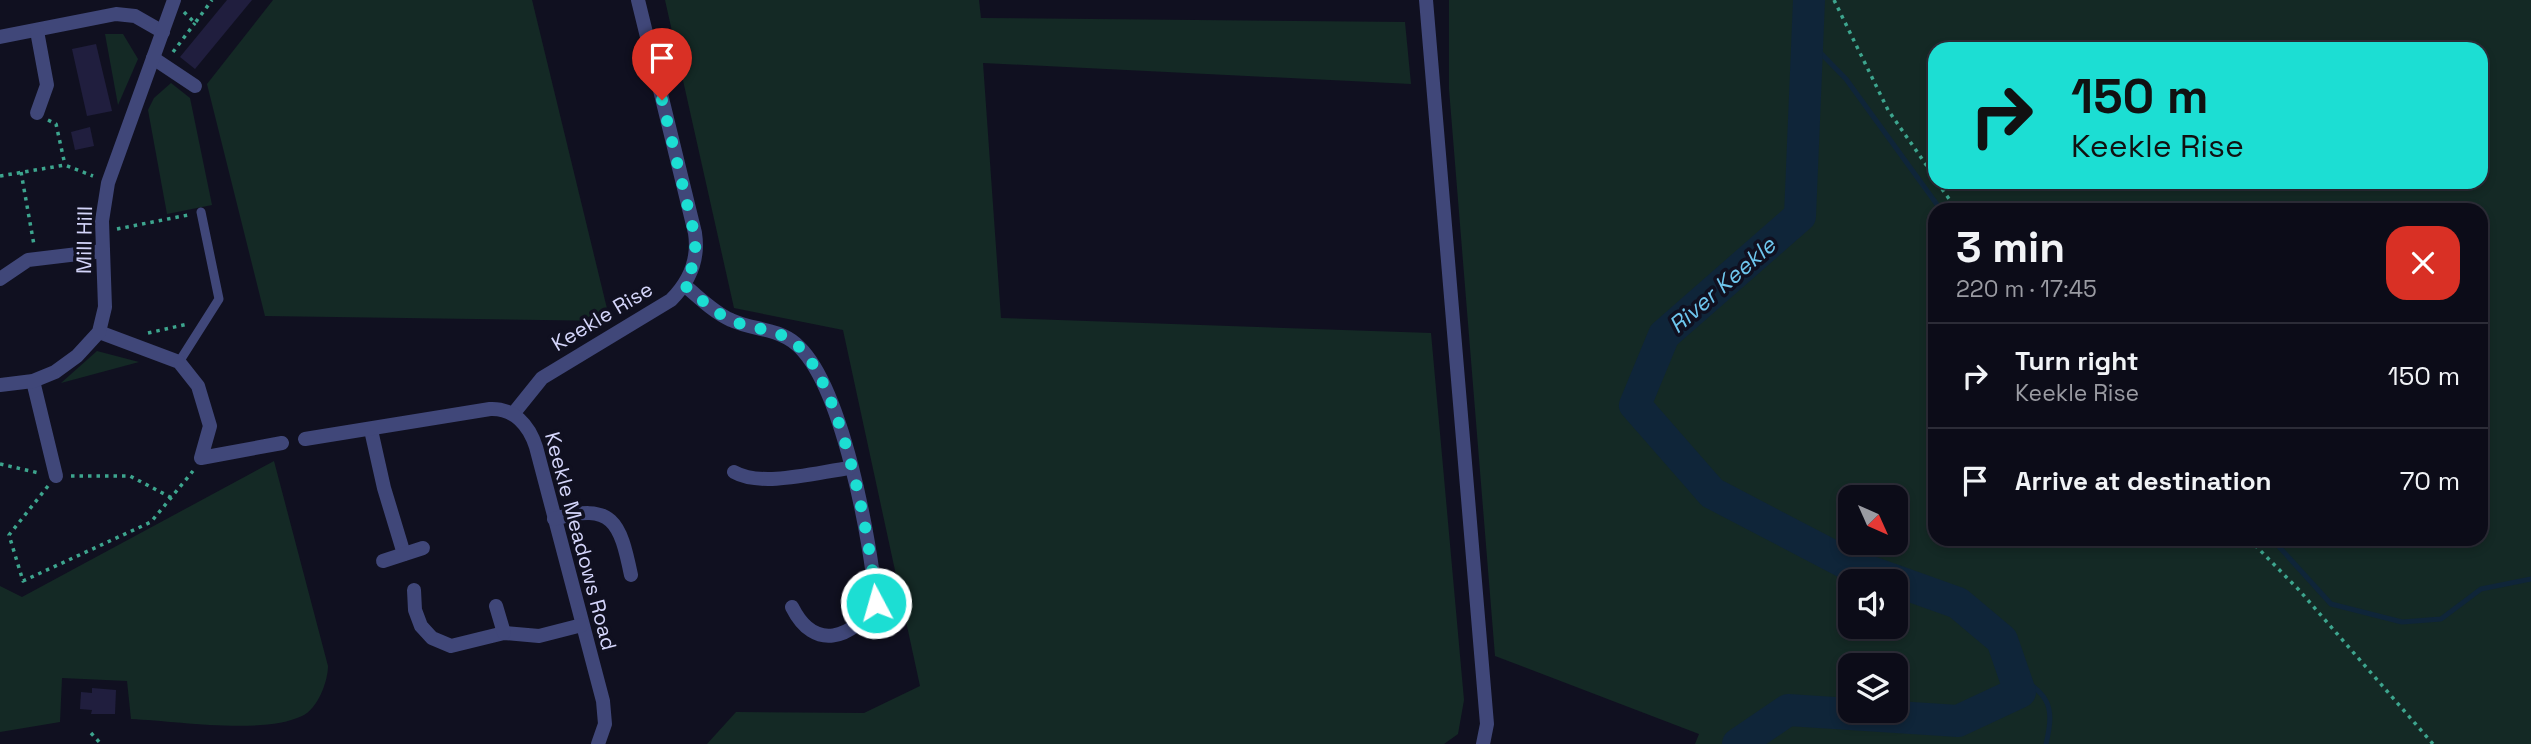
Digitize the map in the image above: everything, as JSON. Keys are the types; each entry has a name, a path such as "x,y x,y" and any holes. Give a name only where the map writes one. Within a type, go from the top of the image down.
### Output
{"street":[{"name":"Keekle Rise","path":"513,414 542,378 662,307 684,285 695,258 695,233 638,0"},
{"path":"1426,0 1487,724 1483,744"},
{"name":"Mill Hill","path":"99,332 106,307 102,231 108,183 158,62 163,32 174,1"},
{"path":"0,37 116,14 135,16 163,32"},
{"path":"37,31 47,85 37,113"},
{"path":"158,62 195,86"},
{"path":"0,279 28,260 103,251"},
{"path":"684,285 732,320 779,333 796,343 812,362 837,414 869,548 876,603 862,623 840,634 819,637 802,626 792,607"},
{"path":"0,385 33,381 55,372 77,356 99,332 179,362 198,386 210,426 201,458 282,443"},
{"path":"33,381 56,476"},
{"path":"305,439 490,409 513,414"},
{"name":"Keekle Meadows Road","path":"513,414 526,425 533,438 604,706 605,724 598,744"},
{"path":"371,430 404,554"},
{"path":"734,472 746,478 762,479 850,468"},
{"path":"554,519 594,512 608,518 618,530 631,575"},
{"path":"383,561 423,548"},
{"path":"414,590 418,621 428,635 450,646 504,633 538,636 582,625"},
{"path":"496,606 504,633"}],"lane":[{"path":"179,362 219,299 201,212"}],"path":[{"path":"158,62 195,23 212,0"},
{"path":"1835,0 1888,110 1928,169"},
{"path":"174,1 195,23"},
{"path":"37,113 56,124 65,164"},
{"path":"0,176 65,164 108,183"},
{"path":"21,172 36,259"},
{"path":"1942,189 1953,203"},
{"path":"102,231 201,212"},
{"path":"118,339 208,320"},
{"path":"56,476 9,535 23,581 151,522 201,458"},
{"path":"0,464 56,476 130,476 172,498"},
{"path":"2256,546 2299,590 2433,744"},
{"path":"91,733 100,744"}],"green space":[{"path":"273,0 532,0 610,321 265,316 207,84"},
{"path":"665,0 979,0 981,18 1405,22 1411,84 983,63 1001,318 1431,333 1464,700 1458,734 1444,744 707,744 736,712 864,713 920,686 843,330 734,308"},
{"path":"1449,0 2531,0 2531,744 1695,744 1699,734 1495,656 1449,89"},
{"path":"105,34 123,34 138,59 118,105"},
{"path":"171,83 190,98 212,205 167,214 148,110 154,98"},
{"path":"97,351 139,362 61,383"},
{"path":"274,461 328,666 321,694 308,712 285,722 242,726 131,719 127,681 62,678 60,722 0,732 0,586 22,597"}],"building":[{"path":"227,0 252,0 195,69 180,57"},
{"path":"96,44 112,111 87,116 72,49"},
{"path":"90,127 94,146 75,150 71,132"},
{"path":"92,688 116,690 115,714 91,714 92,710 80,709 81,692 92,693"}],"waterway":[{"name":"River Keekle","path":"1738,744 1788,710 1958,721 2020,692 2002,640 1958,603 1846,563 1712,493 1635,405 1664,335 1800,216 1809,0"},
{"path":"1808,40 1846,79 1936,203"},
{"path":"2278,546 2331,604 2402,622 2441,619 2481,589 2531,579"},
{"path":"2013,672 2034,687 2046,701 2050,718 2046,744"}],"route":[{"path":"662,100 696,241 695,258 684,285 732,320 779,333 796,343 812,362 837,414 869,548 876,603"}]}
